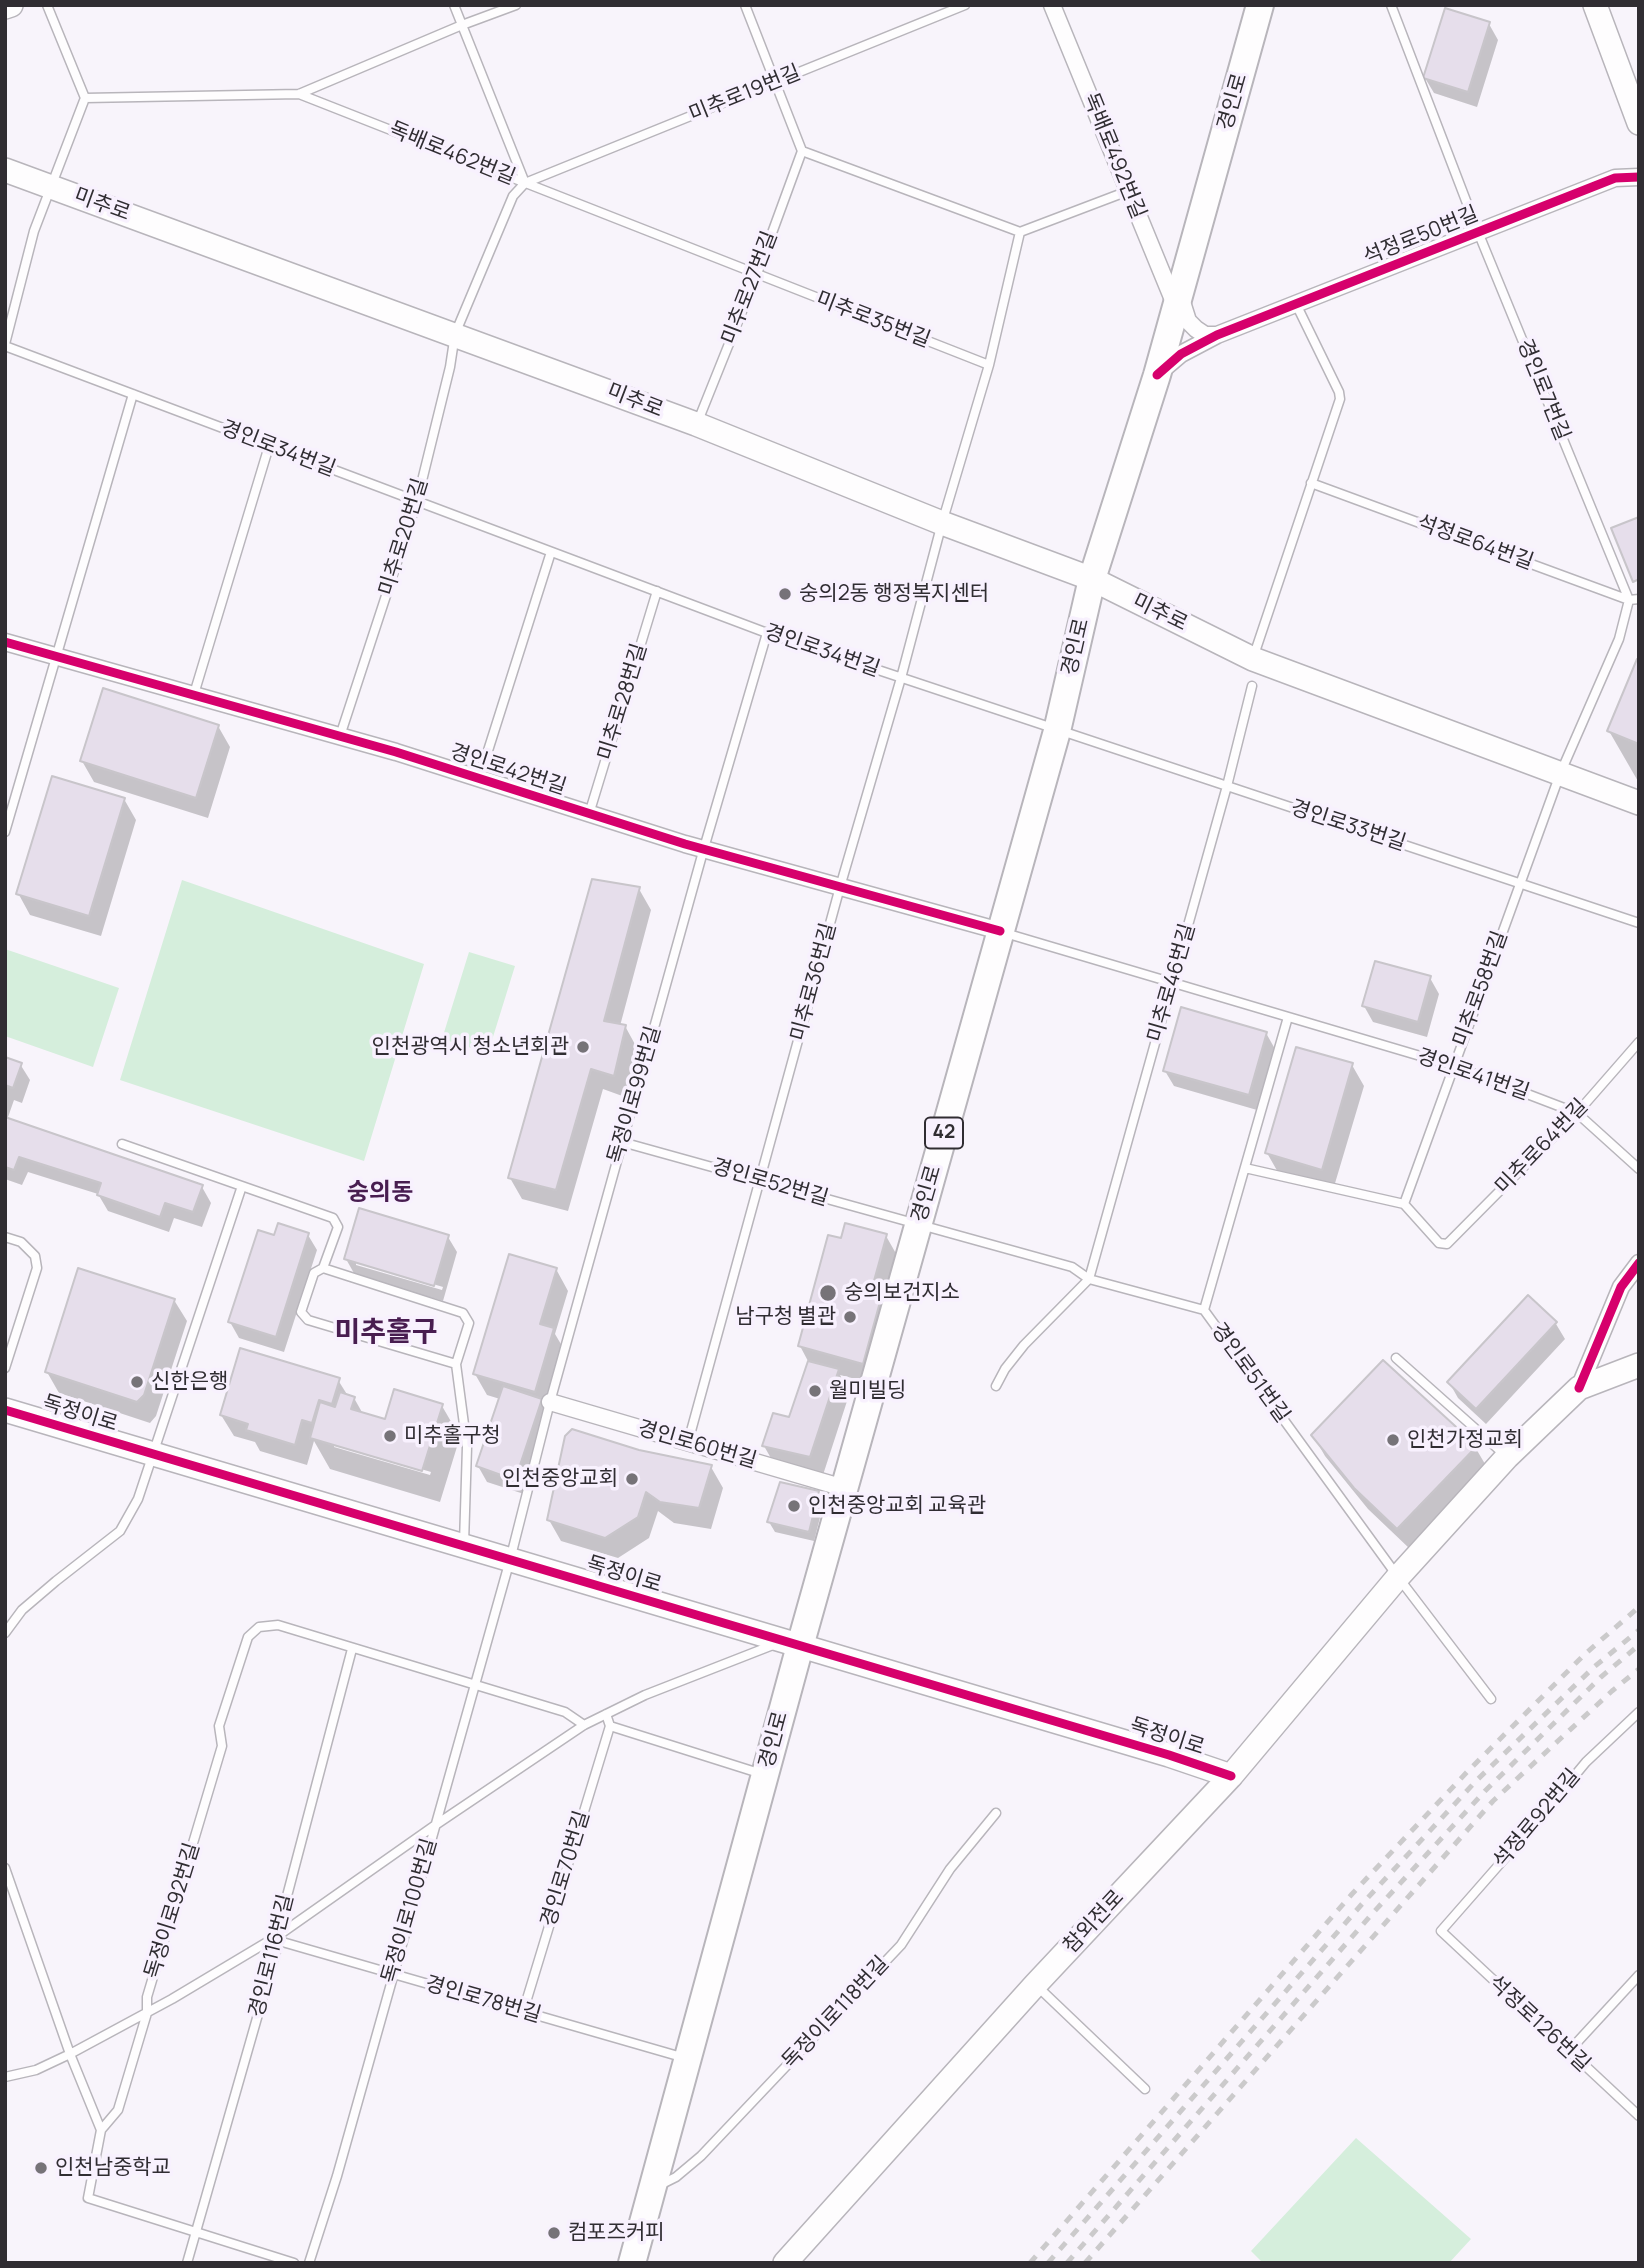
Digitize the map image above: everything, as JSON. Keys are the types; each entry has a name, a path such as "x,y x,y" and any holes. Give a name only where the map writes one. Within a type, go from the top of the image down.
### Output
{"main road":[{"path":"5,7 11,5"},
{"name":"경인로","path":"632,2263 765,1775 795,1644 844,1488 1057,731 1092,579 1157,375 1261,5"},
{"path":"1595,5 1639,123"},
{"name":"미추로","path":"5,170 696,424 942,523 1092,579 1252,659 1639,803"},
{"name":"참외전로","path":"785,2263 1035,1984 1231,1776 1398,1577 1507,1457 1579,1388 1639,1365"},
{"name":"독정이로","path":"5,1409 1169,1755 1231,1776"}],"street":[{"name":"독배로492번길","path":"1052,5 1128,191 1177,300 1188,321 1205,335 1217,335"},
{"name":"석정로50번길","path":"1157,375 1181,354 1217,335 1615,178 1639,177"},
{"name":"경인로42번길","path":"5,642 340,736 704,848 1000,931"},
{"path":"1579,1388 1621,1287 1639,1263"},
{"name":"경인로60번길","path":"550,1402 844,1488"}],"lane":[{"path":"5,345 34,231 85,98 47,5"},
{"path":"454,5 462,25"},
{"name":"독배로462번길","path":"85,98 299,94 516,5"},
{"path":"745,5 802,151 1020,232 1128,191"},
{"name":"미추로19번길","path":"525,183 965,5"},
{"name":"경인로7번길","path":"1391,5 1478,232 1629,600"},
{"name":"독배로462번길","path":"462,25 525,183"},
{"name":"독배로462번길","path":"299,94 525,183"},
{"name":"미추로27번길","path":"696,424 757,274 802,151"},
{"path":"455,334 513,196 525,183 757,274"},
{"path":"942,523 989,365 1020,232"},
{"name":"미추로35번길","path":"757,274 989,365"},
{"path":"1252,659 1340,399 1296,304"},
{"name":"미추로20번길","path":"340,736 417,501 450,367 455,334"},
{"name":"경인로34번길","path":"5,345 767,633 1057,731"},
{"path":"5,832 133,394"},
{"path":"194,694 269,446"},
{"name":"석정로64번길","path":"1311,483 1629,600 1639,599"},
{"name":"미추로36번길","path":"688,1442 942,523"},
{"path":"479,779 551,552"},
{"name":"미추로28번길","path":"589,814 657,591"},
{"path":"1560,774 1619,639 1629,600"},
{"name":"독정이로99번길","path":"510,1559 622,1142 767,633"},
{"name":"미추로46번길","path":"1089,1279 1227,786 1252,686"},
{"name":"경인로33번길","path":"1057,731 1639,923"},
{"name":"미추로58번길","path":"1404,1204 1560,774"},
{"name":"경인로41번길","path":"1000,931 1454,1066 1577,1113 1639,1169"},
{"path":"1204,1310 1288,1017"},
{"name":"미추로64번길","path":"1404,1204 1439,1243 1447,1244 1577,1113 1639,1042"},
{"name":"경인로52번길","path":"622,1142 918,1224"},
{"path":"122,1144 332,1218 338,1227 323,1268 314,1273 301,1312 308,1320 456,1364"},
{"path":"1245,1168 1404,1204"},
{"path":"5,1633 31,1603 120,1531 138,1499 242,1186"},
{"name":"경인로51번길","path":"918,1224 1072,1267 1089,1279 1204,1310 1398,1577"},
{"path":"5,1237 21,1242 35,1256 37,1268 5,1368"},
{"path":"323,1268 463,1313 470,1323 456,1364 467,1447 464,1546"},
{"path":"996,1387 1024,1345 1089,1279"},
{"path":"1396,1358 1507,1457"},
{"name":"독정이로100번길","path":"309,2263 337,2176 510,1559"},
{"path":"1398,1577 1491,1699"},
{"name":"독정이로92번길","path":"196,2232 88,2197 101,2130 118,2110 147,2012 147,1997 222,1746 219,1726 248,1637 259,1627 278,1625 352,1649"},
{"path":"5,2077 36,2070 70,2054 279,1938 434,1826 584,1726 703,1670 769,1645 795,1644"},
{"path":"352,1649 565,1712 584,1726"},
{"name":"경인로116번길","path":"187,2263 279,1938 282,1915 352,1649"},
{"name":"석정로92번길","path":"1441,1931 1586,1762 1639,1712"},
{"path":"606,1714 610,1726 765,1775"},
{"name":"경인로70번길","path":"523,2012 610,1726"},
{"name":"독정이로118번길","path":"652,2189 676,2177 701,2157 901,1945 950,1869 996,1813"},
{"path":"5,1868 70,2054 101,2130"},
{"name":"석정로126번길","path":"1441,1931 1639,2116"},
{"name":"경인로78번길","path":"279,1938 393,1974 687,2059"},
{"path":"1569,2051 1639,1975"},
{"path":"1035,1984 1145,2089"},
{"path":"196,2232 294,2263"}],"green space":[{"path":"182,880 424,964 364,1161 120,1080"},
{"path":"5,949 119,988 93,1067 5,1036"},
{"path":"469,952 515,966 488,1053 442,1039"},
{"path":"1356,2138 1471,2239 1449,2263 1263,2263 1251,2251"}],"building":[{"path":"1445,8 1490,22 1468,92 1423,78"},
{"path":"1639,517 1639,579 1633,582 1611,528"},
{"path":"1637,659 1639,660 1639,744 1607,731"},
{"path":"103,688 219,725 196,798 80,761"},
{"path":"52,776 125,798 89,916 16,894"},
{"name":"인천광역시 청소년회관","path":"592,879 640,887 604,1021 626,1025 614,1076 591,1069 556,1190 508,1178"},
{"path":"1375,961 1431,976 1418,1022 1362,1006"},
{"path":"1181,1007 1267,1032 1249,1095 1163,1071"},
{"path":"1296,1047 1353,1063 1322,1170 1265,1153"},
{"path":"5,1057 22,1063 13,1088 5,1085"},
{"path":"5,1117 203,1185 193,1212 165,1203 160,1217 97,1195 101,1183 19,1157 14,1170 5,1167"},
{"path":"359,1208 449,1235 434,1286 344,1259"},
{"path":"278,1223 309,1233 276,1337 228,1322 258,1230 274,1235"},
{"path":"845,1223 887,1234 872,1288 883,1291 863,1364 798,1346 828,1235 841,1238"},
{"path":"509,1254 557,1268 540,1324 554,1328 535,1392 473,1374"},
{"path":"78,1268 175,1299 144,1395 137,1402 45,1372"},
{"path":"1528,1295 1557,1322 1476,1409 1447,1382"},
{"path":"240,1348 340,1378 332,1404 319,1400 312,1423 302,1420 295,1445 246,1430 248,1424 220,1415"},
{"name":"인천가정교회","path":"1383,1360 1477,1446 1397,1529 1354,1488 1311,1435"},
{"name":"월미빌딩","path":"808,1361 839,1369 810,1457 762,1446 773,1413 789,1417"},
{"path":"503,1386 542,1399 515,1480 476,1466"},
{"path":"394,1389 443,1404 422,1471 310,1438 320,1402 335,1407 340,1392 355,1397 351,1409 385,1419"},
{"name":"인천중앙교회","path":"572,1429 639,1450 712,1465 699,1508 660,1502 646,1492 638,1517 605,1538 547,1520 565,1436"},
{"name":"인천중앙교회 교육관","path":"780,1482 819,1491 809,1532 767,1522"}],"railway":[{"path":"1030,2263 1352,1894 1468,1771 1585,1654 1639,1607"},
{"path":"1048,2263 1362,1904 1476,1781 1594,1667 1639,1630"},
{"path":"1067,2263 1372,1914 1485,1791 1601,1677 1639,1645"},
{"path":"1085,2263 1493,1801 1639,1669"}],"cycle path":[{"path":"1157,375 1181,354 1217,335 1615,178 1639,177"},
{"path":"5,642 396,752 685,844 1000,931"},
{"path":"1579,1388 1621,1287 1639,1263"},
{"path":"5,1410 1169,1755 1231,1776"}],"place":[{"name":"숭의2동 행정복지센터","path":"785,594"},
{"name":"인천광역시 청소년회관","path":"583,1047"},
{"name":"숭의보건지소","path":"828,1293"},
{"name":"남구청 별관","path":"850,1317"},
{"name":"신한은행","path":"137,1382"},
{"name":"월미빌딩","path":"815,1391"},
{"name":"미추홀구청","path":"390,1436"},
{"name":"인천가정교회","path":"1393,1440"},
{"name":"인천중앙교회","path":"632,1479"},
{"name":"인천중앙교회 교육관","path":"794,1506"},
{"name":"인천남중학교","path":"41,2168"},
{"name":"컴포즈커피","path":"554,2233"}],"district":[{"name":"숭의동","path":"380,1193"},
{"name":"미추홀구","path":"386,1333"}]}
